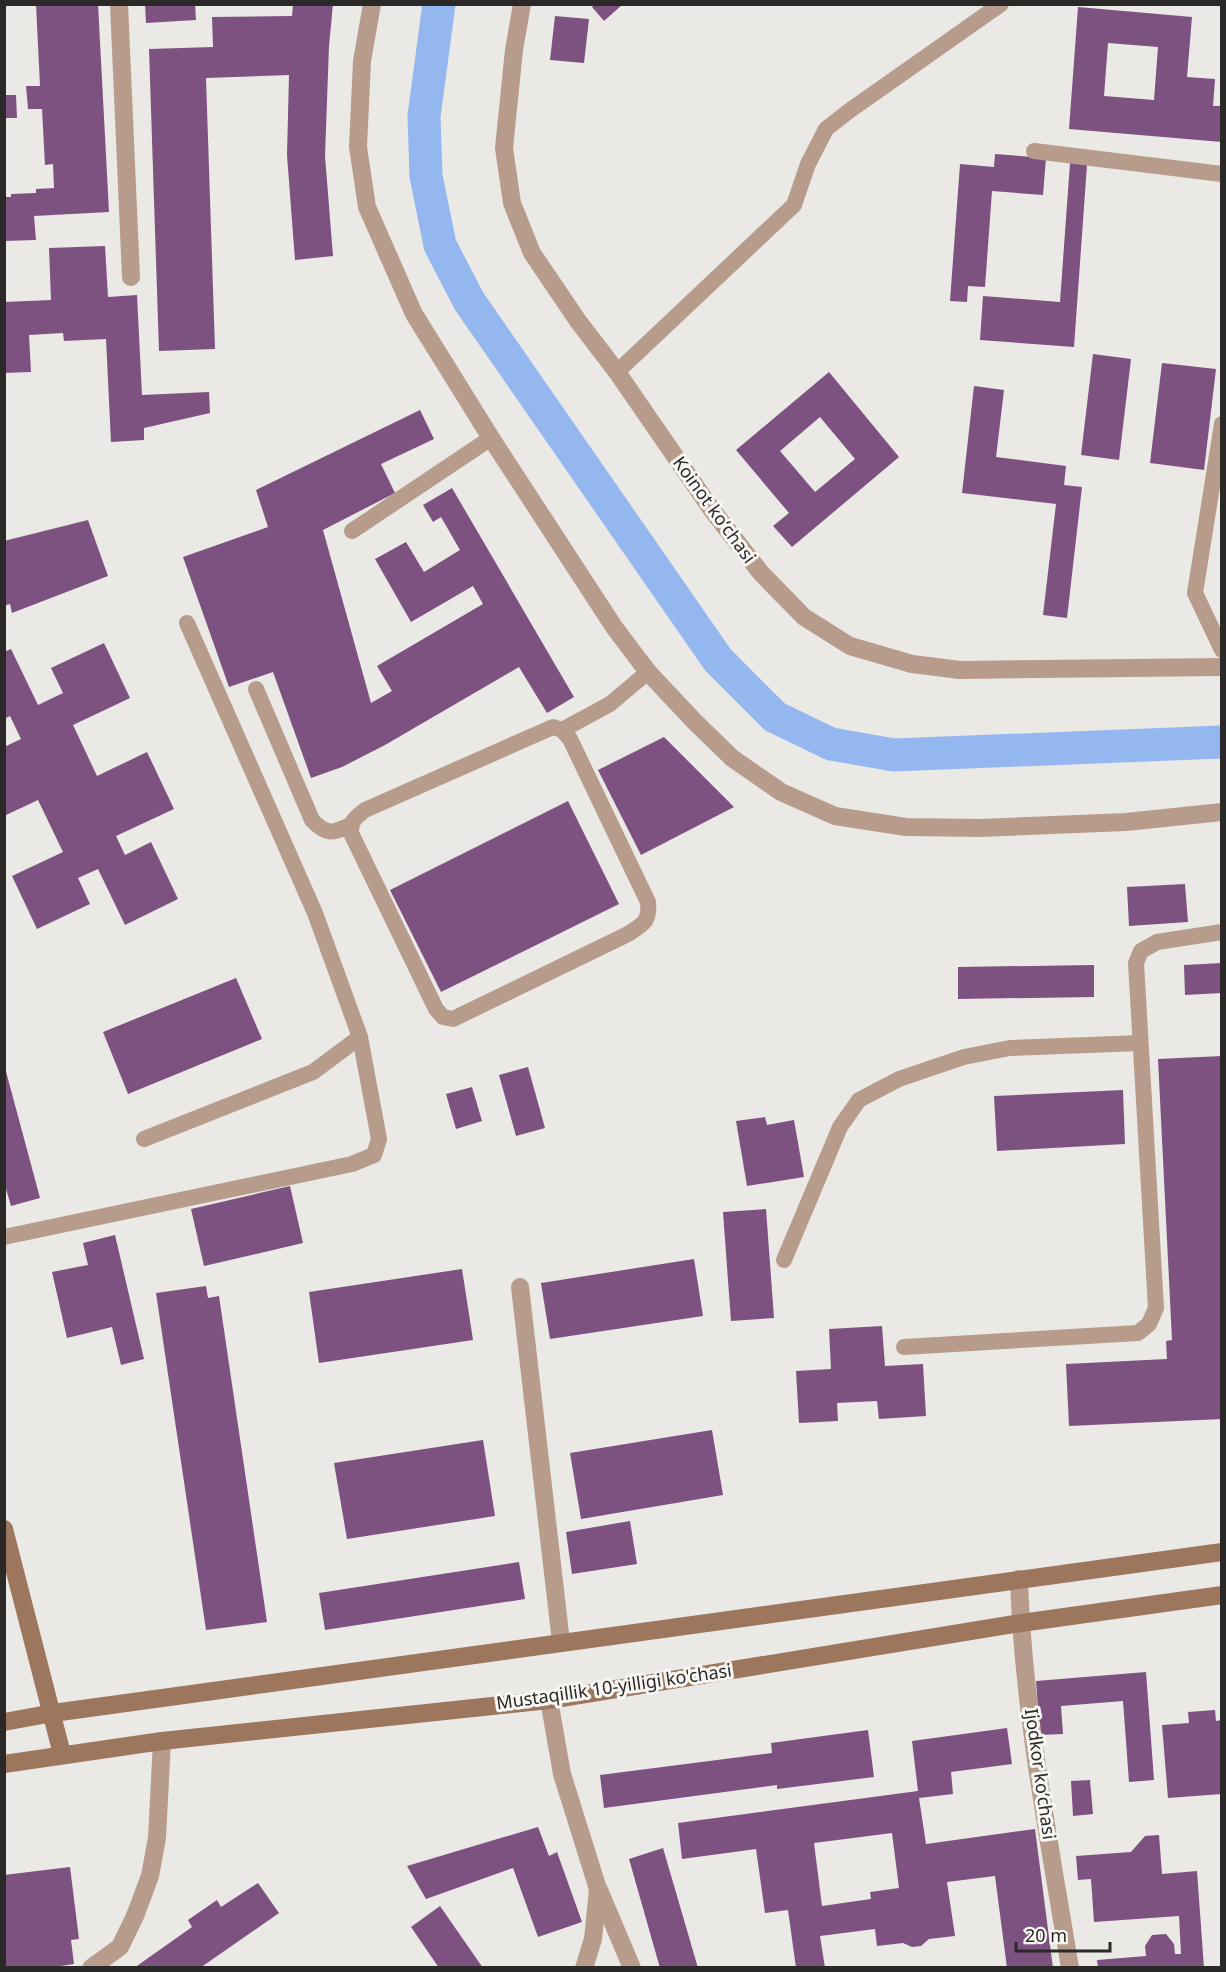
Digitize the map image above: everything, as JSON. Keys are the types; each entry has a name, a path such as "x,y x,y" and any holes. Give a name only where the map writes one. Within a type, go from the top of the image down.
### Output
{"main road":[{"path":"4,1529 62,1754"},
{"path":"4,1722 53,1713 561,1642 1221,1552"},
{"name":"Mustaqillik 10-yilligi ko'chasi","path":"4,1764 162,1741 549,1700 1021,1623 1221,1595"}],"street":[{"path":"119,4 131,277"},
{"path":"372,4 362,61 358,147 368,207 414,314 491,438 614,627 648,672 732,758 781,792 834,816 906,827 982,828 1126,822 1221,812"},
{"name":"Koinot koʻchasi","path":"522,4 514,50 504,148 512,203 532,253 712,510 761,573 804,617 850,646 912,664 960,670 1221,667"},
{"path":"520,1287 561,1642"},
{"name":"Ijodkor koʻchasi","path":"1019,1580 1032,1731 1070,1968"},
{"path":"549,1700 562,1774 598,1889 632,1968"},
{"path":"91,1968 120,1947 150,1876 157,1839 162,1741"},
{"path":"584,1968 593,1939 598,1889"}],"lane":[{"path":"616,372 794,205 808,164 826,129 1001,4"},
{"path":"1034,151 1221,174"},
{"path":"1221,424 1195,593 1221,650"},
{"path":"352,531 491,438"},
{"path":"4,1237 352,1164 374,1155 379,1139 360,1036 315,913 187,623"},
{"path":"562,730 610,704 648,672"},
{"path":"256,689 312,820 321,830 333,832 351,825 365,810 553,727 562,730 570,739 582,763 648,902 650,915 644,924 628,934 453,1019 443,1017 436,1009 351,833 351,825"},
{"path":"904,1347 1138,1334 1149,1324 1156,1308 1136,963 1141,951 1157,942 1221,932"},
{"path":"144,1139 313,1072 360,1036"},
{"path":"784,1260 840,1128 860,1100 899,1079 964,1057 1010,1048 1140,1043"}],"building":[{"path":"36,4 98,4 109,212 34,216 36,240 4,241 4,197 11,197 11,194 36,193 36,189 54,188 53,164 45,165 42,109 28,109 26,86 40,86"},
{"path":"145,4 195,4 196,20 146,23"},
{"path":"293,4 333,4 325,156 333,256 295,260 287,155 289,75 206,78 215,349 159,351 149,49 213,47 212,17 292,16"},
{"path":"595,4 623,4 604,21 592,7"},
{"path":"1078,7 1192,17 1187,77 1215,79 1213,106 1222,106 1222,142 1069,129","holes":["1108,43 1158,47 1154,100 1104,96"]},
{"path":"555,16 589,19 584,63 550,60"},
{"path":"4,95 16,95 17,118 4,118"},
{"path":"995,154 1046,158 1043,195 992,191 985,287 968,286 967,302 950,301 960,164 994,167"},
{"path":"1070,163 1087,165 1074,347 980,340 983,296 1060,302"},
{"path":"105,246 108,297 137,295 142,395 209,392 210,413 144,428 144,440 111,442 106,339 64,341 63,333 29,335 31,372 4,373 4,302 51,300 49,248"},
{"path":"1093,354 1131,359 1119,460 1081,455"},
{"path":"1162,363 1216,369 1204,470 1150,463"},
{"path":"829,372 899,457 792,547 773,526 789,513 736,450","holes":["820,417 855,459 815,492 780,451"]},
{"path":"974,386 1004,390 996,457 1066,466 1064,485 1082,487 1067,618 1043,615 1056,504 962,493"},
{"path":"420,410 434,439 381,464 395,493 323,530 371,703 392,691 377,666 483,604 473,586 411,622 375,559 406,542 424,572 460,550 441,517 433,522 423,505 452,488 574,697 547,713 519,667 385,745 342,767 311,778 273,672 229,687 183,557 268,527 256,490"},
{"path":"88,520 108,576 12,613 10,604 4,606 4,541"},
{"path":"104,643 130,698 73,725 97,776 147,752 174,809 116,836 125,855 151,842 178,899 125,925 98,869 78,878 90,904 37,929 12,876 63,852 38,800 4,816 4,747 21,739 10,716 4,719 4,652 11,649 38,705 63,693 51,668"},
{"path":"664,737 734,807 641,855 598,770"},
{"path":"568,801 619,904 441,992 390,890"},
{"path":"1185,884 1188,922 1129,926 1127,887"},
{"path":"1222,963 1222,993 1185,995 1184,965"},
{"path":"1094,965 1094,997 958,999 958,967"},
{"path":"236,978 262,1039 128,1094 103,1032"},
{"path":"1222,1056 1222,1419 1069,1426 1066,1364 1167,1359 1166,1341 1172,1340 1158,1059"},
{"path":"4,1064 40,1198 11,1206 4,1182"},
{"path":"528,1067 545,1128 516,1136 499,1075"},
{"path":"472,1087 482,1121 456,1129 446,1094"},
{"path":"1123,1090 1125,1144 997,1151 994,1096"},
{"path":"765,1117 767,1125 794,1120 804,1177 747,1186 736,1121"},
{"path":"290,1186 303,1243 204,1266 191,1209"},
{"path":"766,1209 774,1318 731,1321 723,1212"},
{"path":"115,1235 144,1359 121,1365 112,1327 67,1338 52,1272 88,1265 83,1243"},
{"path":"694,1259 703,1316 550,1339 541,1283"},
{"path":"462,1269 473,1340 319,1363 309,1292"},
{"path":"206,1286 208,1298 219,1296 267,1622 206,1630 156,1293"},
{"path":"882,1326 885,1366 923,1364 926,1416 879,1419 877,1401 837,1403 838,1421 799,1423 796,1371 831,1369 829,1329"},
{"path":"712,1430 723,1495 581,1519 570,1453"},
{"path":"483,1440 495,1516 347,1539 334,1463"},
{"path":"630,1521 637,1564 572,1574 566,1532"},
{"path":"519,1562 525,1599 325,1630 319,1593"},
{"path":"1146,1672 1154,1780 1129,1782 1123,1701 1061,1706 1063,1734 1040,1735 1036,1681"},
{"path":"1215,1710 1216,1721 1222,1720 1222,1794 1168,1798 1162,1725 1189,1723 1188,1712"},
{"path":"1007,1728 1012,1764 951,1772 953,1794 919,1798 926,1844 1035,1829 1053,1968 1007,1968 995,1876 947,1882 955,1936 929,1939 921,1946 912,1947 903,1943 877,1946 875,1929 820,1936 825,1968 796,1968 788,1910 765,1913 756,1849 682,1859 678,1823 918,1791 912,1741","holes":["892,1833 899,1888 870,1892 871,1899 822,1906 814,1843"]},
{"path":"868,1730 874,1777 777,1789 777,1785 604,1808 600,1775 772,1753 771,1743"},
{"path":"1090,1780 1093,1814 1073,1816 1071,1781"},
{"path":"538,1827 549,1856 557,1852 582,1922 538,1937 513,1868 426,1899 407,1866"},
{"path":"1159,1835 1162,1874 1197,1871 1204,1968 1098,1968 1097,1960 1146,1956 1145,1946 1152,1935 1166,1934 1174,1944 1175,1954 1181,1954 1179,1916 1094,1922 1091,1879 1078,1880 1076,1856 1131,1852 1145,1836"},
{"path":"663,1848 698,1968 660,1968 629,1859"},
{"path":"70,1867 79,1939 71,1940 74,1964 47,1968 4,1968 4,1875"},
{"path":"258,1883 279,1913 200,1968 134,1968 192,1927 188,1920 217,1900 221,1907"},
{"path":"440,1906 483,1968 439,1968 411,1927"}],"waterway":[{"path":"439,4 424,116 426,176 440,245 469,301 718,660 775,717 831,744 894,755 1222,742"}]}
